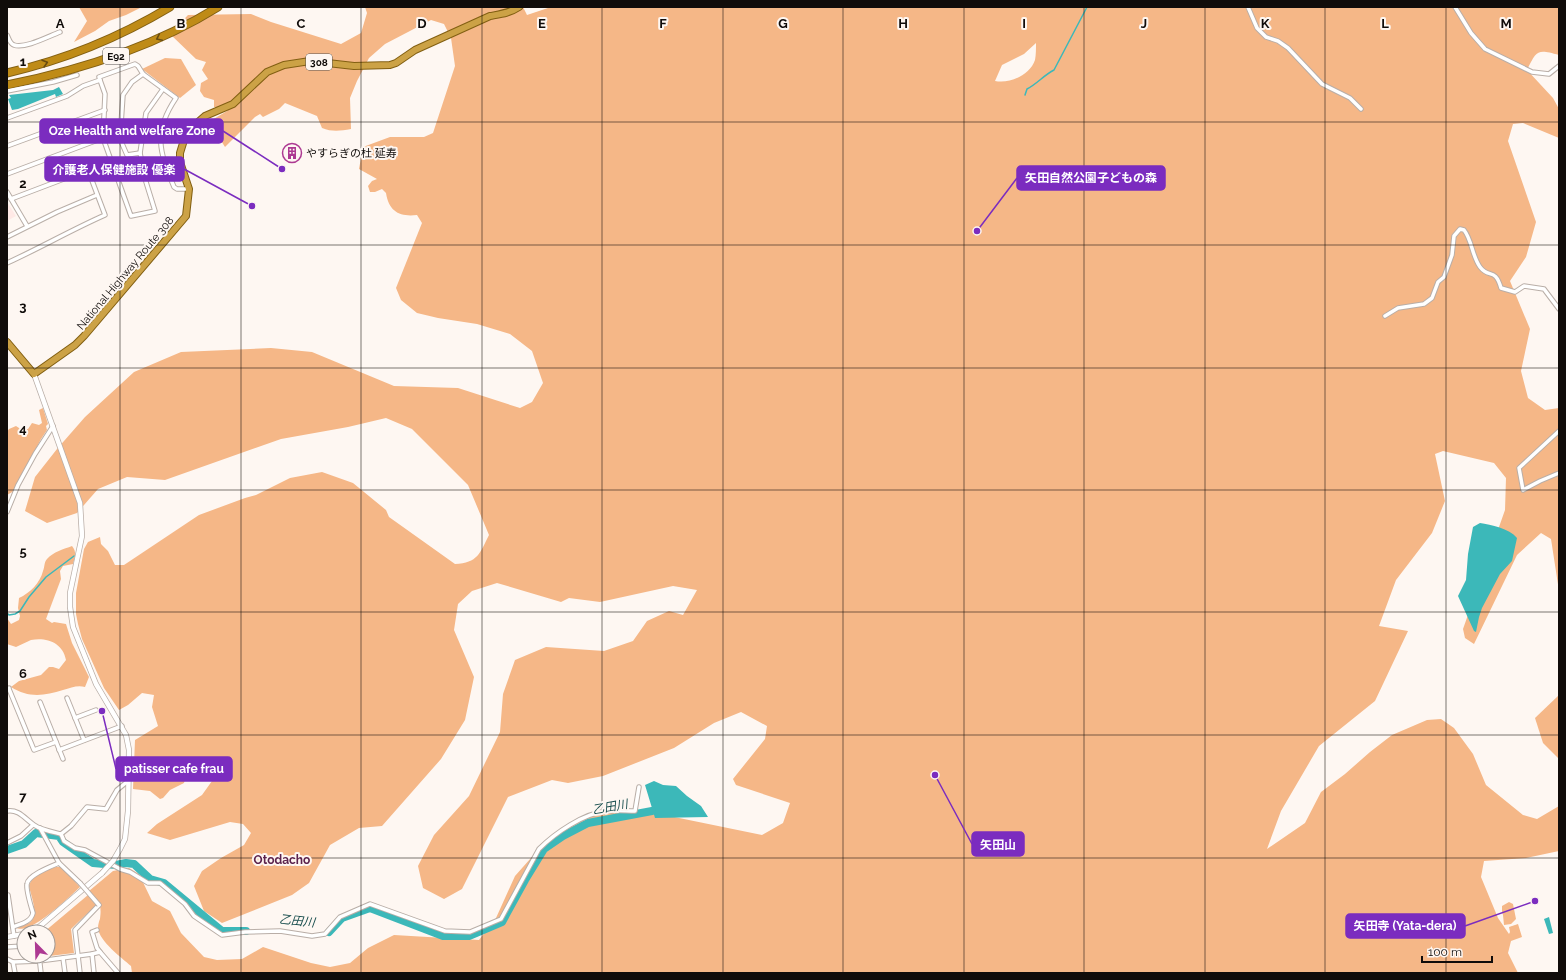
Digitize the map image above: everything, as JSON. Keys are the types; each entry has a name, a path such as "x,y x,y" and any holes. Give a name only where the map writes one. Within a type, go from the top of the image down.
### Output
{"highway":[{"name":"E92","path":"7,73 57,59 88,47 122,33 170,7"},
{"name":"E92","path":"7,85 67,72 122,54 183,27 218,7"},
{"name":"National Highway Route 308","path":"34,374 75,345 84,336 186,216 189,189 180,162 182,145 186,135 206,116 237,102 262,76 272,69 306,61 354,66 396,63 415,50 490,16 499,16 512,12 519,7"},
{"path":"7,342 34,374"}],"street":[{"path":"1248,7 1257,28 1266,37 1278,41 1288,48 1322,84 1350,98 1361,109"},
{"path":"1454,7 1471,33 1485,49 1532,72 1549,74 1559,66"},
{"path":"7,38 15,46 21,46 60,32"},
{"path":"163,89 146,112 140,152 146,182 155,211 131,216 103,138 105,94 99,77 135,64 143,74 176,98 166,112 162,125 160,132 161,149 174,187 177,189 189,189"},
{"path":"140,152 127,155 120,139 123,95 132,82 143,74"},
{"path":"7,91 53,82 77,75"},
{"path":"7,118 67,96 84,86 100,80"},
{"path":"7,146 105,110"},
{"path":"7,174 103,138"},
{"path":"11,199 111,161"},
{"path":"7,263 38,249 72,229 105,215 88,170"},
{"path":"7,192 27,226"},
{"path":"7,237 27,226 98,195"},
{"path":"1385,316 1398,308 1424,304 1432,298 1438,282 1444,277 1452,255 1454,236 1460,230 1464,230 1469,236 1476,260 1481,268 1486,272 1494,274 1498,278 1501,288 1515,292 1524,286 1544,289 1559,309"},
{"path":"34,374 80,503 82,536 70,593 70,607 73,627 96,684 122,726 129,750 127,827 125,839 113,861 102,873 42,924"},
{"path":"7,512 18,485 53,426"},
{"path":"1559,431 1519,468 1523,490 1540,480 1559,473"},
{"path":"8,689 34,750 56,742"},
{"path":"67,698 84,740"},
{"path":"40,702 63,759"},
{"path":"75,718 96,710"},
{"path":"59,750 122,726"},
{"path":"7,811 14,810 42,831 61,834 71,826 87,807 106,809 117,790 128,781"},
{"path":"61,834 64,841 75,848 85,850 120,869 130,872 148,883 160,883 185,904 194,916 222,935 245,932 280,931 312,936 325,934 340,917 370,904 445,930 470,932 501,919 539,849 548,840 583,818 606,811 635,811 639,787"},
{"path":"7,843 21,836 33,825"},
{"path":"42,831 54,851 59,864 80,883 99,905 75,930 80,973"},
{"path":"13,927 30,920 32,917 33,913 27,882 41,871 59,864"},
{"path":"7,895 14,936 7,937"},
{"path":"7,919 12,918"},
{"path":"97,930 92,932 97,948 118,973"},
{"path":"56,959 100,952"},
{"path":"92,954 94,973"},
{"path":"63,958 65,973"},
{"path":"7,959 16,962"},
{"path":"13,962 15,973"}],"shaded area":[{"path":"79,7 142,7 109,21 95,31 74,42 87,21"},
{"path":"365,7 523,7 527,15 551,7 1559,7 1559,55 1546,52 1538,53 1533,58 1527,70 1553,98 1559,109 1559,138 1523,123 1513,124 1508,141 1536,222 1526,257 1510,281 1530,329 1521,371 1528,398 1545,410 1559,408 1559,591 1551,539 1541,533 1517,555 1474,644 1465,638 1463,629 1505,510 1506,478 1494,463 1443,451 1435,454 1445,501 1432,533 1396,580 1379,626 1408,631 1375,701 1319,746 1281,811 1267,849 1305,823 1321,792 1392,735 1427,720 1441,719 1454,728 1473,754 1486,785 1523,815 1537,819 1559,806 1559,851 1526,858 1484,861 1481,877 1498,918 1509,934 1509,927 1518,924 1522,937 1511,941 1508,953 1518,973 132,973 131,966 107,944 99,933 98,928 101,914 100,906 89,891 113,871 129,868 139,874 152,901 170,911 181,933 204,957 217,960 242,959 263,947 311,963 330,967 350,963 368,948 394,935 479,940 496,918 515,876 546,841 583,818 606,811 645,811 762,835 783,823 790,803 736,785 733,779 765,739 767,726 741,712 714,723 674,748 603,776 568,783 552,780 508,797 462,889 444,899 423,888 418,866 434,835 469,796 500,732 503,694 515,660 546,647 604,651 633,641 647,621 669,611 683,615 697,590 673,586 600,602 569,598 561,602 497,583 472,591 458,604 454,630 474,677 465,720 441,759 382,826 359,828 330,845 309,883 292,895 222,923 204,911 194,886 202,871 244,845 251,833 243,824 230,822 170,840 147,833 157,824 202,795 212,781 201,771 188,770 184,783 170,790 163,798 160,799 150,791 133,789 135,740 158,726 152,707 154,695 142,693 128,705 119,710 104,688 82,639 76,614 76,593 84,549 88,542 100,537 101,544 108,551 115,565 124,565 199,515 256,495 290,478 322,472 353,483 386,510 389,517 455,564 469,562 477,556 489,535 468,485 412,429 386,418 348,427 281,439 165,480 127,477 98,489 77,513 47,523 25,511 35,477 85,417 134,372 181,352 271,348 312,352 394,386 458,388 520,408 532,402 543,383 532,351 510,334 477,324 417,313 401,300 396,288 422,223 417,215 405,215 396,212 390,205 386,193 382,189 375,192 370,192 368,186 372,181 377,179 359,169 363,147 390,137 424,137 433,133 455,66 451,38 444,24 431,20 385,44 369,58 350,98 351,129 336,131 322,128 317,116 285,103 279,109 263,117 260,114 255,117 225,147 213,128 212,120 231,107 214,107 214,100 204,97 200,91 201,83 208,79 202,70 206,62 196,59 170,34 188,15 251,14 271,22 341,44 361,33 367,13","holes":["1036,43 1035,60 1029,70 1013,80 1001,82 995,81 1002,65 1024,54"]},
{"path":"165,58 181,59 196,85 180,98 142,69"},
{"path":"7,202 16,216 7,221"},
{"path":"43,408 48,424 46,426 47,430 14,491 7,495 7,432 9,429 16,426 22,430 28,429 32,423 39,425 42,423 39,410"},
{"path":"72,546 75,552 73,564 63,566 60,571 61,579 46,619 52,623 66,624 72,643 89,677 85,687 79,686 43,695 17,691 11,687 19,681 41,675 49,667 59,669 66,660 62,649 58,645 43,639 31,640 16,647 7,644 7,618 11,624 19,620 19,598 31,590 37,583 42,575 46,560 55,553"},
{"path":"1559,695 1559,759 1543,743 1535,718"},
{"path":"56,867 62,867 80,887 40,921 35,924 27,924 32,920 34,916 34,906 29,886 30,882 36,876"},
{"path":"88,895 96,905 71,929 74,953 56,955 56,924 54,924"},
{"path":"1509,902 1513,904 1516,919 1511,924 1504,925 1502,906"}],"water":[{"path":"59,87 63,94 56,97 55,94 18,109 12,110 8,99 11,98 9,95 53,90"},
{"path":"1480,523 1505,529 1517,538 1512,561 1500,574 1482,608 1476,632 1474,631 1458,596 1466,580 1468,554 1473,527"},
{"path":"654,781 663,785 676,786 701,806 708,817 655,818 645,785"},
{"path":"1549,917 1553,933 1549,934 1544,919"}],"waterway":[{"path":"1025,95 1027,89 1054,70 1087,7"},
{"path":"7,613 9,615 20,611 29,597 46,577 74,556"},
{"name":"乙田川","path":"329,932 342,918 370,908 443,936 469,936 502,922 544,849 563,836 588,823 652,811"},
{"name":"乙田川","path":"7,850 24,844 36,833 59,836 63,842 93,863 116,865 126,863 134,864 150,879 164,883 222,931 246,931"}],"place":[{"name":"やすらぎの杜 延寿","path":"292,153"},
{"name":"Oze Health and welfare Zone","path":"282,169"},
{"name":"介護老人保健施設 優楽","path":"252,206"},
{"name":"矢田自然公園子どもの森","path":"977,231"},
{"name":"patisser cafe frau","path":"102,711"},
{"name":"矢田山","path":"935,775"},
{"name":"矢田寺 (Yata-dera)","path":"1535,901"}],"district":[{"name":"Otodacho","path":"282,860"}]}
